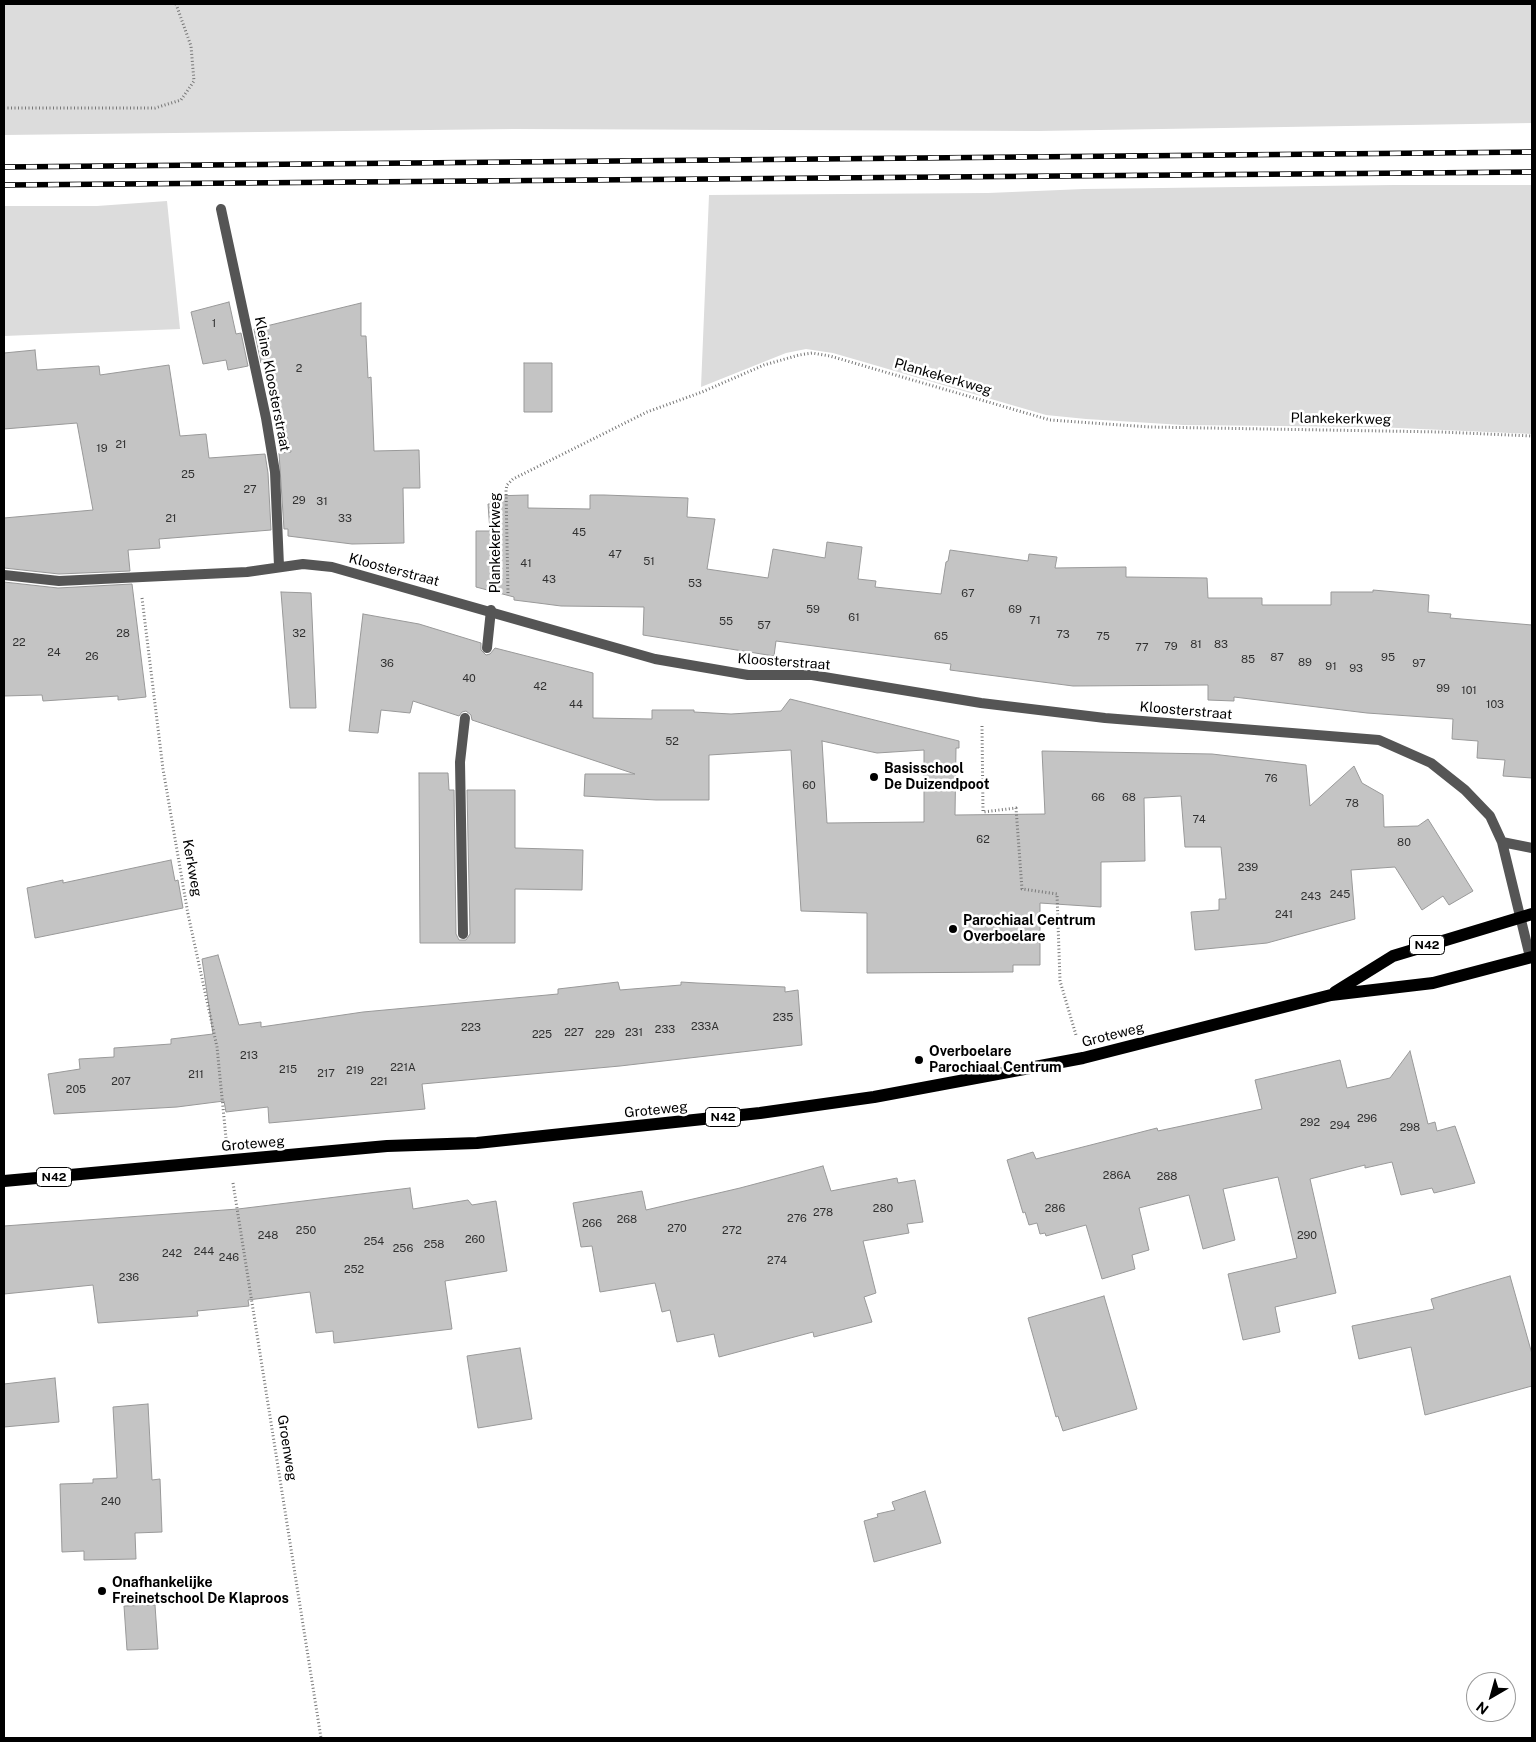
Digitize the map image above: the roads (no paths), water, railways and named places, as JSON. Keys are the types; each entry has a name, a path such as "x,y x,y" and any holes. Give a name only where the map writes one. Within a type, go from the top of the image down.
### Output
{"main road":[{"name":"Groteweg","path":"1331,995 1393,956 1532,914"},
{"name":"Groteweg","path":"4,1181 229,1162 387,1146 487,1142 760,1113 874,1097 1083,1058 1331,995 1433,983 1531,957"}],"street":[{"name":"Kleine Kloosterstraat","path":"221,209 268,427 275,472 279,566"},
{"name":"Kloosterstraat","path":"4,575 59,581 247,572 303,564 332,567 491,610 655,659 748,675 812,675 981,703 1105,718 1379,740 1431,763 1465,790 1490,816 1502,842 1519,918"},
{"path":"486,648 491,610"},
{"path":"463,934 460,762 465,718"},
{"path":"1502,842 1532,848"},
{"name":"Groteweg","path":"1519,918 1531,957"}],"railway":[{"path":"4,167 1532,152"},
{"path":"4,185 1532,172"}],"place":[{"name":"Basisschool De Duizendpoot","path":"874,777"},
{"name":"Parochiaal Centrum Overboelare","path":"953,929"},
{"name":"Overboelare Parochiaal Centrum","path":"919,1060"},
{"name":"Onafhankelijke Freinetschool De Klaproos","path":"102,1591"}]}
